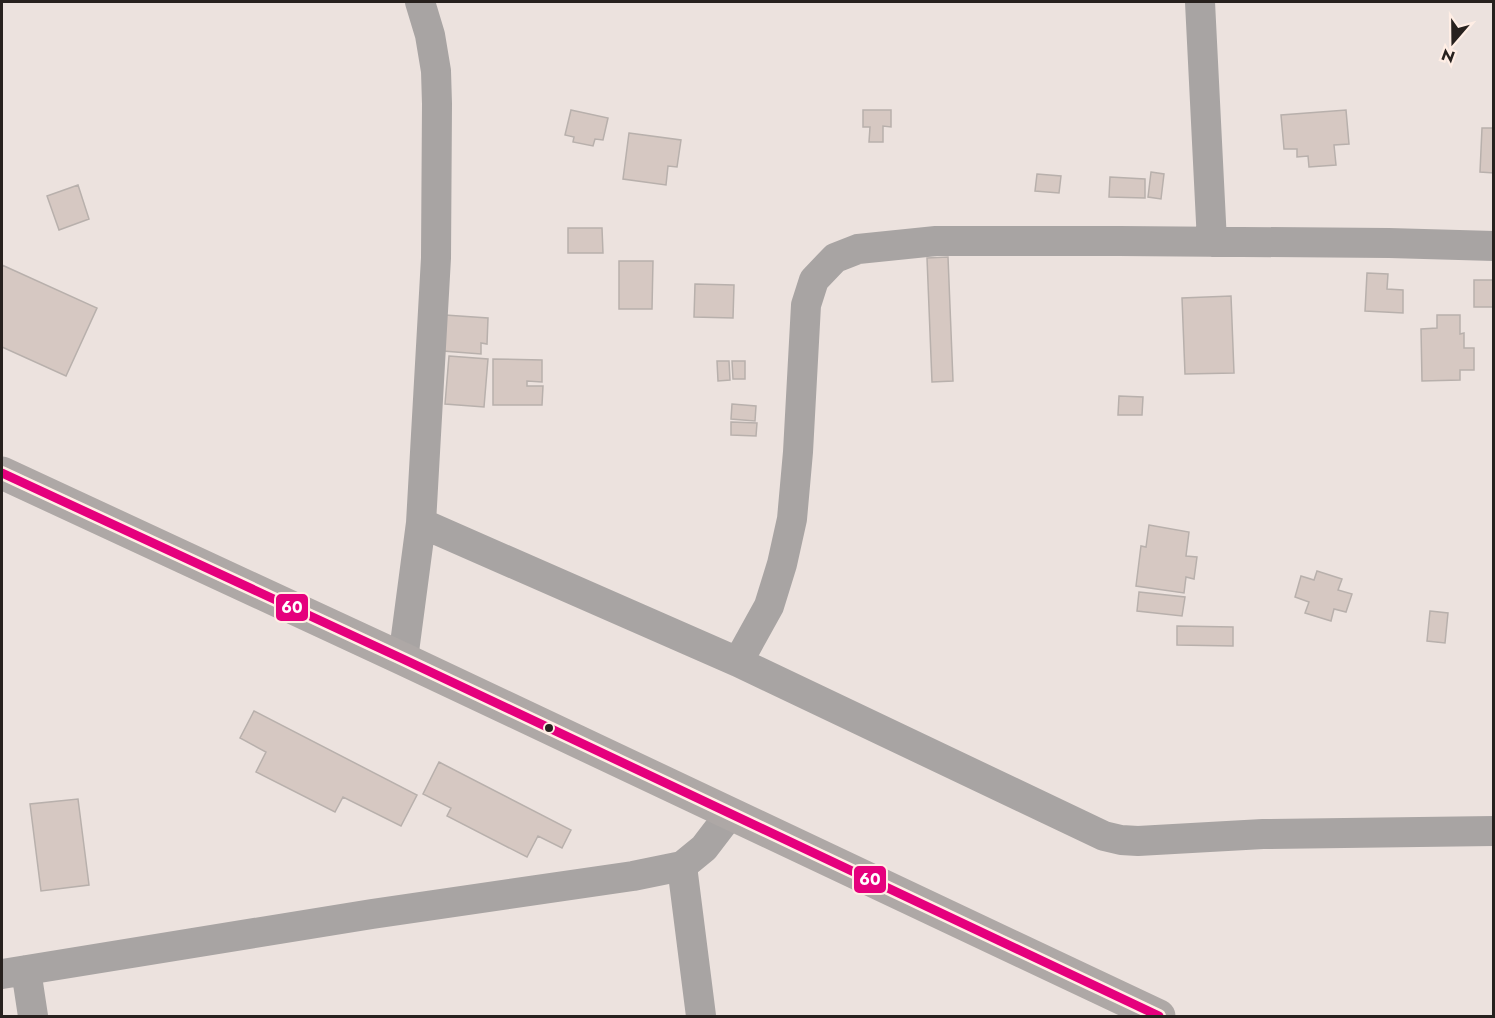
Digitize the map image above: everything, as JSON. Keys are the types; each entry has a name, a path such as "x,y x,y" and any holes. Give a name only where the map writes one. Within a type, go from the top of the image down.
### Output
{"highway":[{"path":"2,473 403,659 1158,1017"}],"street":[{"path":"403,659 421,523 436,258 436,70 430,35 420,2"},
{"path":"1200,2 1212,242"},
{"path":"738,662 769,606 783,564 792,519 798,452 806,305 814,280 835,258 858,249 936,241 1389,243 1494,246"},
{"path":"421,523 738,662 1104,836 1138,842 1263,834 1494,831"},
{"path":"33,1017 14,972 372,914 633,876 682,866 704,848 730,814"},
{"path":"682,866 701,1017"}],"building":[{"path":"571,110 608,118 603,140 595,139 593,146 573,142 574,137 565,135"},
{"path":"863,110 891,110 891,127 883,126 883,142 869,142 870,127 863,127"},
{"path":"1346,110 1349,144 1334,145 1336,165 1309,167 1308,156 1297,157 1297,149 1284,149 1281,115"},
{"path":"1482,128 1494,128 1494,173 1480,172"},
{"path":"629,133 681,140 677,167 668,166 666,185 623,179"},
{"path":"1151,172 1164,174 1161,199 1148,197"},
{"path":"1037,174 1061,176 1059,193 1035,191"},
{"path":"1110,177 1145,179 1145,198 1109,197"},
{"path":"78,185 89,219 59,230 47,196"},
{"path":"568,228 602,228 603,253 568,253"},
{"path":"948,257 953,381 932,382 927,258"},
{"path":"619,261 653,261 652,309 619,309"},
{"path":"2,265 97,308 66,376 2,347"},
{"path":"1367,273 1388,274 1387,289 1403,290 1403,313 1365,311"},
{"path":"1474,280 1494,280 1494,307 1474,307"},
{"path":"695,284 734,285 733,318 694,317"},
{"path":"1231,296 1234,373 1185,374 1182,298"},
{"path":"445,315 488,318 487,344 481,343 481,354 443,351"},
{"path":"1437,315 1460,315 1460,334 1464,333 1464,348 1474,348 1474,370 1460,370 1460,380 1422,381 1421,329 1437,328"},
{"path":"449,356 488,359 484,407 445,404"},
{"path":"493,359 542,360 542,382 527,381 527,386 543,386 542,405 493,405"},
{"path":"717,361 729,361 730,380 718,381"},
{"path":"732,361 745,361 745,379 733,379"},
{"path":"1119,396 1143,397 1142,415 1118,415"},
{"path":"732,404 756,406 755,421 731,419"},
{"path":"731,422 757,423 756,436 731,435"},
{"path":"1149,525 1189,532 1186,556 1197,557 1194,579 1186,577 1184,593 1136,586 1141,546 1146,547"},
{"path":"1317,571 1342,579 1338,590 1352,594 1346,612 1334,609 1331,621 1305,613 1309,602 1295,597 1301,576 1314,580"},
{"path":"1139,592 1185,597 1182,616 1137,611"},
{"path":"1430,611 1448,613 1445,643 1427,641"},
{"path":"1177,626 1233,627 1233,646 1177,645"},
{"path":"254,711 417,795 401,826 343,797 335,812 256,772 266,752 240,738"},
{"path":"439,762 571,830 562,848 538,836 527,857 447,816 451,808 423,794"},
{"path":"78,799 89,885 41,891 30,804"}],"transit line":[{"name":"60","path":"2,473 403,659 1159,1016"}]}
